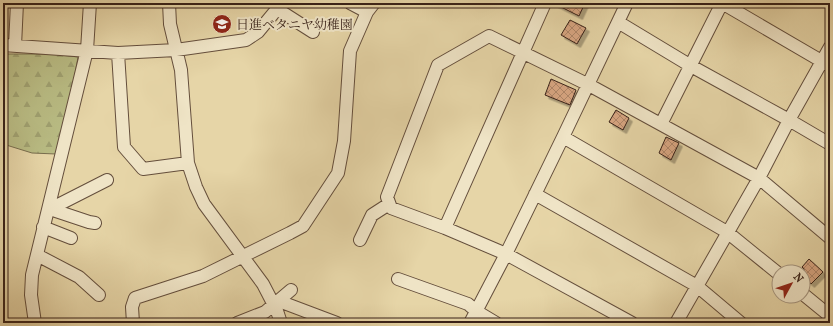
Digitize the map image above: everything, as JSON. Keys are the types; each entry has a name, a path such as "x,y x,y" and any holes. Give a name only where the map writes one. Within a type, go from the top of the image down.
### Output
{"street":[{"path":"18,3 9,45 118,53 176,50 246,40 258,32 279,6 313,32"},
{"path":"35,323 31,288 32,275 43,228 50,209 87,50 90,3"},
{"path":"169,3 170,24 180,70 188,163 196,187 204,204 263,284 279,311"},
{"path":"133,323 132,307 135,298 203,276 303,226 338,173 344,141 350,51 370,7 350,3"},
{"path":"445,228 545,3"},
{"path":"470,323 506,254 534,194 589,85 627,3"},
{"path":"660,124 722,3 826,64"},
{"path":"618,22 691,66 830,144"},
{"path":"632,323 506,254 445,228 391,208 387,197 438,65 489,36 589,85 759,178 830,238"},
{"path":"676,323 759,178 789,120 826,64 830,47"},
{"path":"118,53 124,147 143,169 188,163"},
{"path":"563,137 727,232 771,268"},
{"path":"50,209 107,180"},
{"path":"534,194 697,286 742,323"},
{"path":"360,240 372,215 390,204"},
{"path":"50,209 95,223"},
{"path":"43,228 72,238"},
{"path":"37,255 79,277 98,295"},
{"path":"398,279 468,304 476,311 496,323"},
{"path":"255,323 269,318 279,311 291,290"},
{"path":"811,301 830,316"},
{"path":"238,323 265,312 296,308 337,323"}],"green space":[{"path":"3,54 52,54 78,57 68,113 56,154 32,153 3,144"}],"building":[{"path":"553,3 585,3 579,16"},
{"path":"570,20 586,28 577,44 561,35"},
{"path":"551,79 576,90 570,105 545,95"},
{"path":"616,110 629,118 623,130 609,122"},
{"path":"666,137 679,143 671,160 659,153"},
{"path":"809,259 823,272 811,284 811,264 805,264"}],"place":[{"name":"日進ベタニヤ幼稚園","path":"222,24"}]}
